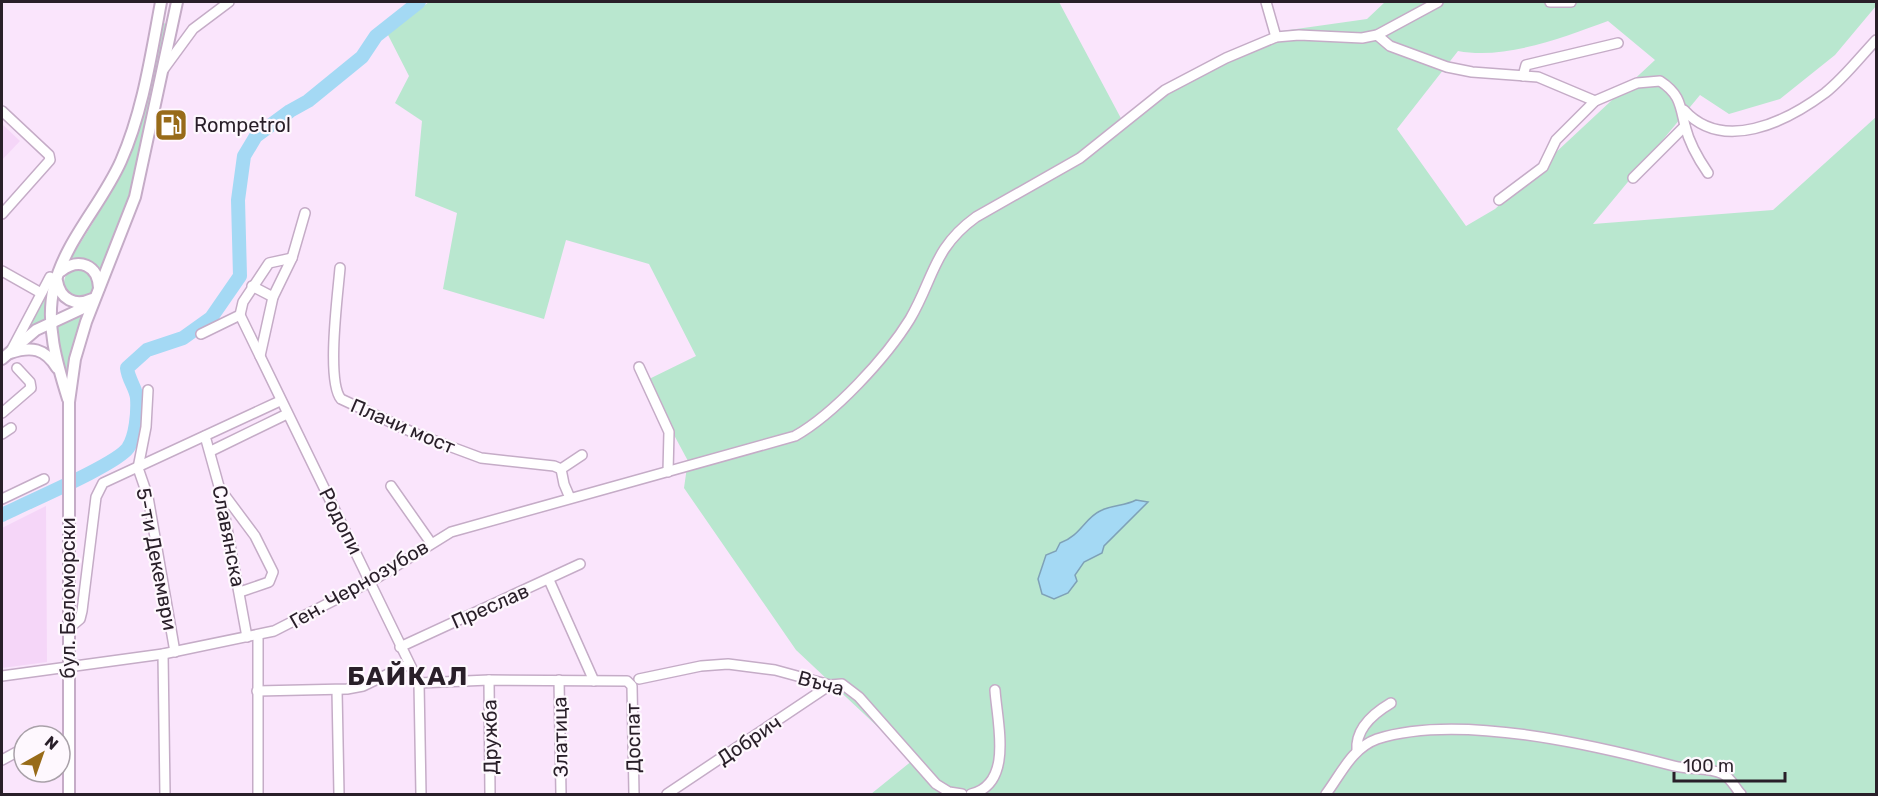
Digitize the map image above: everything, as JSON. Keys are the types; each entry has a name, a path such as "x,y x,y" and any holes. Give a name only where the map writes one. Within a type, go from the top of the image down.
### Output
{"main road":[{"name":"бул. Беломорски","path":"69,402 60,372 51,323 56,275 121,162 143,94 161,2"},
{"name":"бул. Беломорски","path":"69,795 67,630 69,402 77,350 135,197 158,98 173,3"},
{"path":"74,263 88,265 96,273 96,296 83,302 70,300 60,290 56,275 74,263"},
{"path":"6,356 30,334 96,296"},
{"path":"6,356 28,348 39,350 49,357 60,372"}],"street":[{"path":"163,70 193,29 229,2"},
{"path":"1266,2 1276,37 1362,38 1377,34 1437,2"},
{"path":"1550,2 1571,2"},
{"path":"1377,34 1390,46 1447,67 1549,81 1595,101"},
{"name":"Ген. Чернозубов","path":"2,676 68,669 163,654 258,635 294,622 372,581 451,532 782,442 820,420 863,377 899,335 917,307 943,248 960,228 1098,146 1165,90 1226,58 1276,37"},
{"path":"1499,200 1544,167 1556,140 1595,101 1637,83 1650,80 1660,81 1669,87 1694,121 1711,129 1750,130 1772,123 1825,93 1876,40"},
{"path":"1523,76 1526,65 1545,58 1618,43"},
{"path":"1684,110 1685,126 1708,173"},
{"path":"2,111 49,155 48,166 2,214"},
{"path":"1633,178 1685,126"},
{"path":"260,356 273,297 292,258 305,213"},
{"path":"201,334 240,315 243,302 269,263 292,258"},
{"name":"Плачи мост","path":"340,268 334,335 336,389 341,399 414,433 481,458 554,466 561,469"},
{"path":"2,270 41,293"},
{"path":"6,356 41,293 56,275"},
{"path":"252,286 273,297"},
{"name":"Родопи","path":"240,315 286,414 372,581 419,683 421,795"},
{"path":"639,367 669,432 668,472"},
{"path":"2,413 31,388 30,382 17,368"},
{"path":"138,468 146,427 148,390"},
{"path":"67,630 80,619 98,491 108,480 280,401"},
{"path":"211,451 286,414"},
{"path":"2,434 11,428"},
{"name":"Славянска","path":"205,436 220,490 247,637"},
{"path":"570,498 561,469 582,455"},
{"name":"5-ти Декември","path":"138,468 148,497 174,652"},
{"path":"2,499 44,478"},
{"path":"391,486 431,543"},
{"path":"220,490 255,536 273,572 269,582 240,592"},
{"name":"Преслав","path":"400,646 580,564"},
{"path":"549,580 594,681"},
{"path":"258,635 258,795"},
{"name":"5-ти Декември","path":"163,654 165,795"},
{"path":"257,691 337,690 363,686 409,664"},
{"name":"Въча","path":"419,683 489,680 634,680 701,666 728,664 775,670 831,685 842,684 852,691 936,784 949,792 962,795"},
{"name":"Дружба","path":"489,680 490,795"},
{"name":"Златица","path":"559,680 561,795"},
{"name":"Доспат","path":"634,680 632,686 634,795"},
{"name":"Добрич","path":"667,795 831,685"},
{"path":"337,690 339,795"},
{"path":"971,795 983,790 996,774 999,752 995,690"},
{"path":"1357,751 1356,742 1366,724 1378,711 1391,703"},
{"path":"1326,795 1357,751 1378,739 1427,731 1508,734 1623,752 1689,769 1716,771 1725,775 1741,795"}],"shaded area":[{"path":"2,124 20,141 2,160"},
{"path":"46,506 47,662 2,668 2,528"}],"green space":[{"path":"429,2 1059,2 1124,124 1165,90 1275,32 1367,19 1385,2 1876,2 1876,6 1835,55 1780,99 1729,114 1700,95 1593,224 1773,210 1876,117 1876,794 871,794 913,760 796,650 684,488 687,467 761,447 688,461 645,381 696,356 649,264 566,240 544,319 443,289 457,213 415,196 422,121 395,103 409,76 387,33","holes":["1608,21 1655,60 1495,209 1466,226 1397,129 1458,51 1476,53 1515,50 1554,40"]},
{"path":"164,23 167,25 128,205 100,273 77,259 70,260 123,169 148,97"},
{"path":"79,268 90,272 94,283 90,294 79,298 68,294 64,283 68,272"},
{"path":"47,291 46,322 28,331 27,329"},
{"path":"85,312 67,375 64,375 55,325"}],"water":[{"path":"1136,500 1148,502 1104,546 1102,553 1084,562 1075,575 1077,581 1068,593 1054,599 1042,594 1038,579 1046,555 1056,551 1060,543 1073,536 1095,514 1104,509"}],"waterway":[{"path":"2,515 89,474 128,448 135,431 137,404 127,368 147,350 183,338 211,318 240,276 238,200 244,156 256,136 308,101 362,57 376,36 419,2"}],"place":[{"name":"Rompetrol","path":"171,125"}],"district":[{"name":"БАЙКАЛ","path":"408,676"}]}
